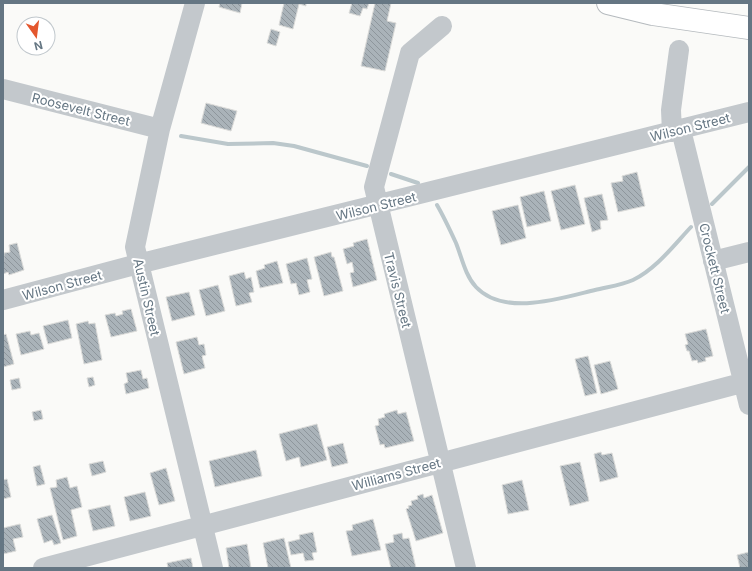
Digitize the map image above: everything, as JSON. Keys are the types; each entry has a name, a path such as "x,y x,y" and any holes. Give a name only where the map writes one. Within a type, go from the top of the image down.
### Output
{"main road":[{"path":"608,3 653,14 749,28"}],"street":[{"name":"Austin Street","path":"195,3 160,129 135,247 213,568"},
{"name":"Travis Street","path":"442,26 410,53 374,187 466,568"},
{"name":"Crockett Street","path":"679,50 671,110 746,382 749,405"},
{"name":"Roosevelt Street","path":"3,89 160,129"},
{"name":"Wilson Street","path":"3,300 138,264 749,112"},
{"path":"713,261 749,252"},
{"name":"Williams Street","path":"43,568 746,382"}],"building":[{"path":"220,3 242,3 240,13 219,7"},
{"path":"284,3 306,3 306,6 299,4 293,29 279,25"},
{"path":"352,3 369,3 367,9 363,8 360,16 349,13"},
{"path":"375,3 391,3 387,21 396,23 385,71 361,66"},
{"path":"271,29 280,32 276,46 267,43"},
{"path":"206,103 237,111 231,131 201,123"},
{"path":"637,172 645,206 618,212 611,183 623,181 622,176"},
{"path":"575,185 585,224 561,230 551,191"},
{"path":"544,191 551,221 527,227 520,197"},
{"path":"602,194 608,220 600,221 601,229 592,232 584,198"},
{"path":"518,205 526,238 501,245 492,211"},
{"path":"367,239 377,280 353,287 350,273 354,272 352,262 347,264 343,249 354,246 353,243"},
{"path":"17,243 24,270 9,275 8,272 3,274 4,253 10,252 9,245"},
{"path":"331,252 332,257 334,257 343,291 324,296 314,257"},
{"path":"307,258 312,279 307,280 310,292 299,295 296,283 291,284 286,264"},
{"path":"277,261 283,283 260,288 256,271 265,268 264,265"},
{"path":"244,272 246,279 251,277 254,292 249,293 252,302 236,306 229,276"},
{"path":"218,285 225,311 206,316 199,290"},
{"path":"189,292 195,315 172,321 166,297"},
{"path":"131,309 137,331 111,337 105,315 115,313 116,316 123,314 122,311"},
{"path":"68,320 72,338 48,344 43,326"},
{"path":"88,321 89,324 95,323 102,360 84,364 76,324"},
{"path":"706,329 713,356 705,358 706,361 698,363 697,360 692,361 689,351 687,351 685,345 688,344 685,334"},
{"path":"30,331 31,335 39,333 44,349 21,355 16,334"},
{"path":"6,334 14,364 3,367 3,335"},
{"path":"197,337 199,345 204,344 206,355 202,356 205,368 184,374 176,342"},
{"path":"588,356 597,393 585,396 575,359"},
{"path":"610,361 618,389 601,394 594,365"},
{"path":"141,370 143,379 147,378 149,388 126,394 124,384 128,382 126,373"},
{"path":"93,377 95,385 89,387 87,378"},
{"path":"19,378 21,388 12,390 10,380"},
{"path":"41,410 43,419 34,421 32,412"},
{"path":"397,410 398,414 406,412 414,441 385,448 384,444 380,445 375,426 379,425 378,419 385,417 384,414"},
{"path":"317,424 327,460 301,467 299,457 286,461 279,434"},
{"path":"343,443 348,463 332,467 327,447"},
{"path":"256,450 262,476 215,487 209,461"},
{"path":"601,452 602,455 612,453 618,477 600,482 594,454"},
{"path":"103,461 106,472 92,476 89,464"},
{"path":"580,462 589,501 570,506 560,466"},
{"path":"40,465 45,484 37,486 33,467"},
{"path":"166,468 175,501 159,505 150,473"},
{"path":"67,477 70,488 77,486 82,507 71,510 77,536 63,540 50,488 57,487 56,480"},
{"path":"7,479 11,497 3,499 3,480"},
{"path":"522,480 529,510 508,514 502,485"},
{"path":"145,492 151,516 130,521 124,497"},
{"path":"423,494 424,498 432,495 443,533 416,541 406,509 409,508 408,506 412,505 411,501 418,499 417,496"},
{"path":"110,505 115,526 93,531 88,510"},
{"path":"52,515 61,543 54,545 52,540 44,543 37,519"},
{"path":"373,519 381,550 352,556 346,531 353,530 352,525"},
{"path":"20,524 23,537 13,539 16,551 3,554 3,528"},
{"path":"313,532 317,552 312,553 314,560 305,561 303,553 291,555 288,542 300,539 299,535"},
{"path":"402,533 403,539 409,538 416,568 391,568 385,544 394,542 393,535"},
{"path":"284,538 291,568 268,568 263,543"},
{"path":"247,544 251,568 229,568 226,548"},
{"path":"749,552 749,568 740,568 737,555"},
{"path":"191,558 193,568 168,568 167,563"}],"waterway":[{"path":"181,136 228,144 273,143 294,146 367,166"},
{"path":"712,204 749,167"},
{"path":"391,174 418,183"},
{"path":"437,205 456,243 466,272 476,287 488,296 502,301 517,303 534,303 566,297 619,285 633,280 657,263 691,227"}]}
